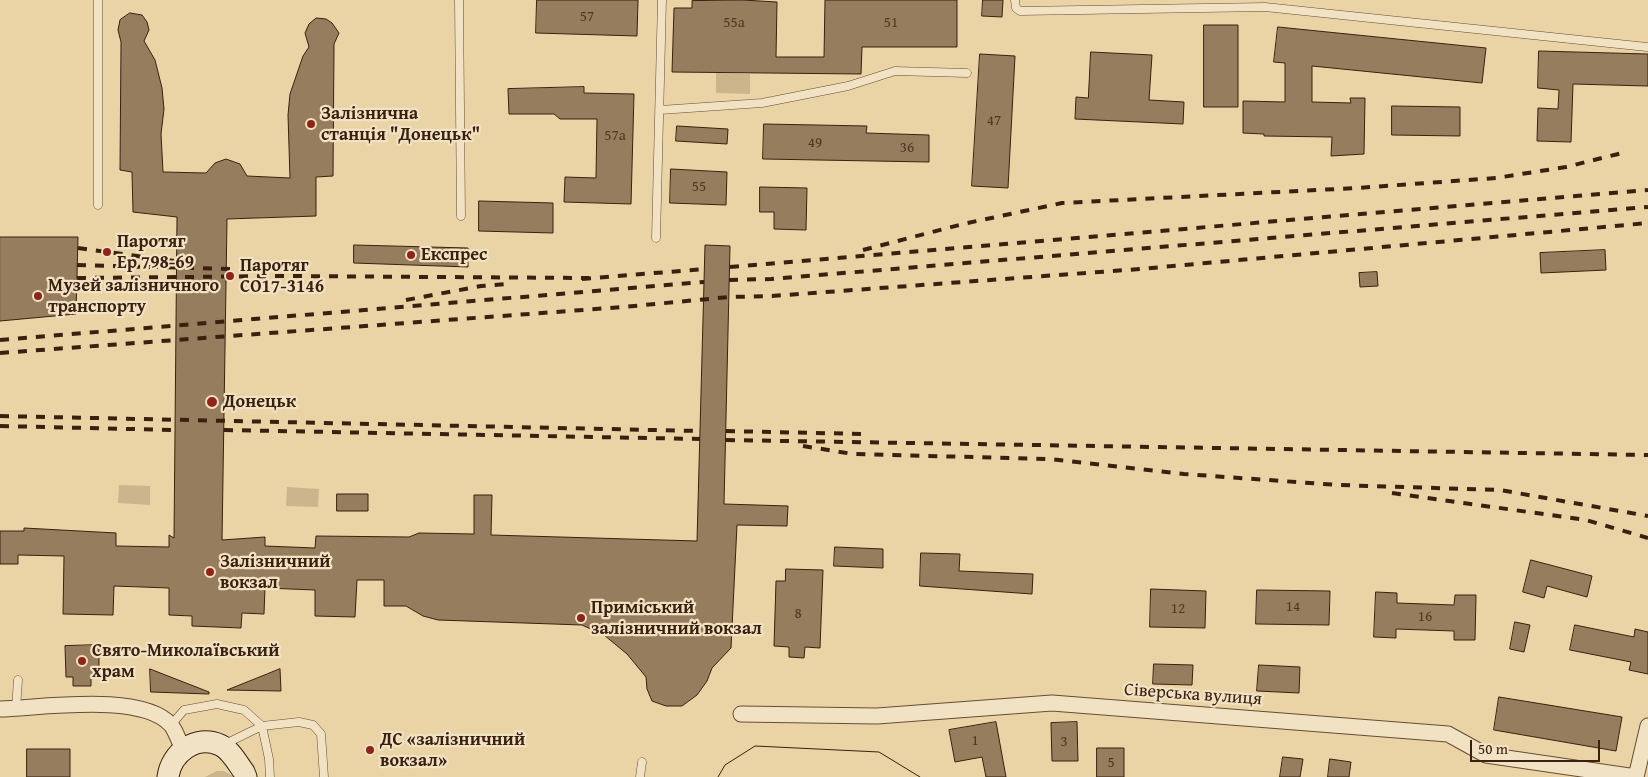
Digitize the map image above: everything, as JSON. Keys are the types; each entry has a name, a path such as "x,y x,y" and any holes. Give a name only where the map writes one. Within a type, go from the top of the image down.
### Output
{"main road":[{"path":"168,777 170,765 183,749 195,743 211,742 222,746 246,777"}],"street":[{"name":"Сіверська вулиця","path":"741,714 877,716 1052,703 1448,734 1486,754 1636,777"},
{"path":"0,709 64,704 136,707 158,716 171,725 183,749"},
{"path":"1636,777 1648,726"}],"lane":[{"path":"98,0 98,205"},
{"path":"459,0 460,216"},
{"path":"656,238 662,0"},
{"path":"1015,0 1016,8 1020,11 1266,7 1647,47"},
{"path":"660,110 762,103 848,86 895,72 968,73"},
{"path":"16,708 18,680"},
{"path":"171,725 184,710 217,704 244,710 262,726 269,759 270,777"},
{"path":"222,746 262,726 299,722 313,725 321,734 324,777"},
{"path":"640,777 642,762"}],"shaded area":[{"path":"716,73 750,74 750,94 716,93"},
{"path":"119,485 150,486 150,505 118,503"},
{"path":"287,487 319,489 318,507 286,506"},
{"path":"217,771 224,771 235,777 205,777"}],"building":[{"path":"537,0 638,0 637,36 536,33"},
{"path":"743,0 777,2 776,57 824,57 825,0 957,0 957,47 862,47 861,74 672,72 674,8 692,8 692,1"},
{"path":"983,0 1003,0 1002,17 982,16"},
{"path":"130,13 142,15 147,22 149,30 144,41 155,60 162,88 164,109 161,134 163,172 206,173 215,163 226,159 240,164 247,176 290,178 288,115 290,94 303,56 309,47 305,33 309,24 316,18 326,19 332,23 339,33 334,44 333,176 316,177 316,216 227,219 222,540 265,537 265,546 315,548 316,536 409,537 419,533 474,534 474,495 492,495 491,535 697,541 705,245 730,246 724,504 788,506 787,526 737,525 731,648 712,668 707,681 697,695 682,706 666,706 652,701 647,689 646,677 627,654 604,635 582,625 438,620 423,616 406,606 384,606 384,580 357,580 355,617 315,616 315,590 265,588 264,614 242,613 241,628 192,626 192,616 169,615 169,588 114,586 113,615 63,614 64,556 18,555 18,564 0,564 0,531 24,531 24,528 116,533 116,546 169,547 169,535 174,538 177,217 133,212 132,172 120,170 121,42 118,30 120,20"},
{"path":"1204,25 1238,25 1238,107 1204,107"},
{"path":"1278,27 1486,48 1482,83 1312,66 1312,102 1351,103 1350,98 1365,98 1364,154 1331,156 1332,137 1264,136 1264,134 1243,133 1243,101 1285,102 1285,63 1274,62"},
{"path":"1539,51 1648,54 1648,86 1573,84 1571,142 1537,141 1538,108 1558,109 1559,90 1538,88"},
{"path":"1091,52 1152,55 1149,100 1184,102 1183,124 1075,119 1076,97 1088,98"},
{"path":"980,54 1015,56 1008,188 972,186"},
{"path":"584,87 584,93 634,94 631,204 564,202 565,177 596,178 597,119 560,119 554,114 509,114 508,89"},
{"path":"1392,106 1460,107 1460,136 1392,135"},
{"path":"764,124 867,126 866,133 929,135 929,162 763,159"},
{"path":"677,126 728,129 727,144 676,141"},
{"path":"671,169 727,172 726,205 670,203"},
{"path":"760,187 807,188 806,230 774,229 774,212 760,212"},
{"path":"479,201 553,203 553,233 479,231"},
{"name":"Музей залізничного транспорту","path":"0,237 78,237 76,314 0,321"},
{"path":"354,245 468,248 468,267 354,263"},
{"path":"1605,250 1606,270 1541,273 1540,253"},
{"path":"1377,272 1378,286 1360,287 1359,273"},
{"path":"337,494 368,494 368,511 337,511"},
{"path":"835,547 883,549 883,568 834,566"},
{"path":"921,553 960,554 959,571 1033,574 1032,594 920,586"},
{"path":"1531,560 1592,576 1587,597 1547,586 1544,598 1523,592"},
{"path":"786,569 823,570 820,648 805,647 804,658 789,657 789,647 774,646 776,581 785,581"},
{"path":"1151,589 1206,591 1205,628 1150,627"},
{"path":"1257,590 1330,591 1329,625 1256,624"},
{"path":"1376,592 1397,593 1397,603 1454,605 1455,595 1476,595 1475,640 1454,640 1454,631 1396,629 1396,638 1374,637"},
{"path":"1515,622 1530,625 1524,652 1510,649"},
{"path":"1575,625 1634,637 1635,629 1648,632 1648,674 1629,670 1631,662 1570,650"},
{"name":"Свято-Миколаївський храм","path":"99,645 99,676 91,676 91,686 73,686 73,677 66,677 65,646"},
{"path":"1154,664 1193,665 1192,685 1153,684"},
{"path":"1259,665 1300,667 1299,693 1257,691"},
{"path":"150,669 209,692 209,694 151,692"},
{"path":"280,669 281,691 227,690 267,674"},
{"path":"1499,697 1622,717 1616,751 1494,730"},
{"path":"996,722 1006,777 986,777 982,757 955,762 949,730"},
{"path":"1077,722 1078,761 1052,761 1051,723"},
{"path":"1097,748 1124,748 1124,777 1097,777"},
{"path":"27,749 70,749 70,777 27,777"},
{"path":"1283,757 1303,759 1300,777 1280,777"},
{"path":"1330,759 1351,762 1349,777 1328,777"}],"tram line":[{"path":"718,777 725,765 755,746 879,752 920,777"}],"railway":[{"path":"863,250 963,224 1062,203 1357,188 1496,178 1566,167 1626,152"},
{"path":"730,267 1648,190"},
{"path":"729,280 771,279 1648,207"},
{"path":"0,353 623,307 729,297 772,296 1140,269 1648,223"},
{"path":"78,248 174,261"},
{"path":"77,265 230,269"},
{"path":"582,279 704,269"},
{"path":"77,278 286,276 589,278"},
{"path":"0,340 704,282"},
{"path":"406,300 481,286 507,284"},
{"path":"0,416 700,431"},
{"path":"0,426 175,430"},
{"path":"224,430 700,439"},
{"path":"726,431 863,434"},
{"path":"726,440 1648,455"},
{"path":"803,446 853,454 1049,459 1184,474 1338,485 1500,490 1648,516"},
{"path":"1392,493 1586,520 1648,538"}],"place":[{"name":"Залізнична станція \"Донецьк\"","path":"311,124"},
{"name":"Паротяг Ер 798-69","path":"107,252"},
{"name":"Експрес","path":"411,255"},
{"name":"Паротяг СО17-3146","path":"230,276"},
{"name":"Музей залізничного транспорту","path":"38,296"},
{"name":"Донецьк","path":"212,402"},
{"name":"Залізничний вокзал","path":"210,572"},
{"name":"Приміський залізничний вокзал","path":"581,618"},
{"name":"Свято-Миколаївський храм","path":"82,661"},
{"name":"ДС «залізничний вокзал»","path":"370,750"}]}
